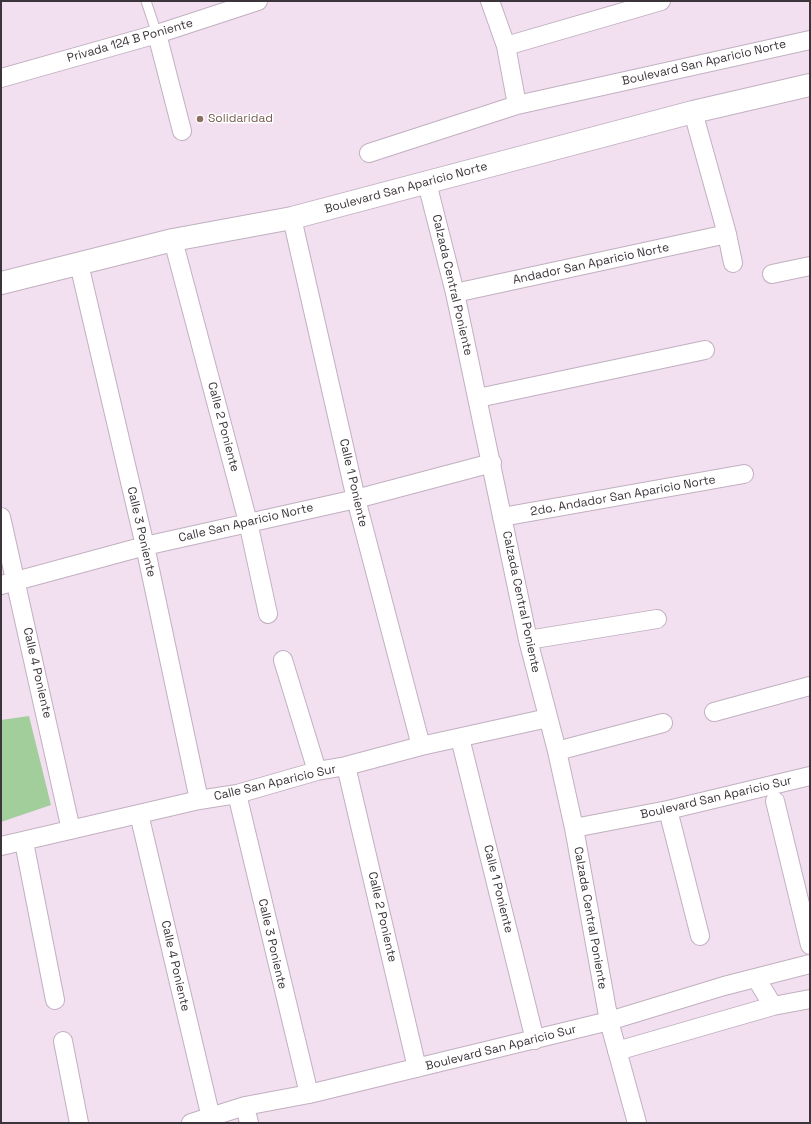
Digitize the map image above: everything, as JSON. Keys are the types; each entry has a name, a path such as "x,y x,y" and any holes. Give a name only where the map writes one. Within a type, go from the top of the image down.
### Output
{"street":[{"name":"Privada 124 B Poniente","path":"1,78 157,34 258,1"},
{"path":"490,1 506,46 517,105"},
{"path":"506,46 661,1"},
{"path":"157,34 182,131"},
{"name":"Boulevard San Aparicio Norte","path":"369,154 517,105 810,40"},
{"name":"Boulevard San Aparicio Norte","path":"1,283 173,240 292,218 693,112 810,85"},
{"path":"693,112 727,234 733,263"},
{"name":"Calzada Central Poniente","path":"427,183 455,293 492,462 528,640 557,751 574,828 609,1021 637,1123"},
{"name":"Calle 1 Poniente","path":"292,218 356,499 420,746"},
{"name":"Andador San Aparicio Norte","path":"455,293 727,234"},
{"name":"Calle 2 Poniente","path":"173,240 248,522 268,614"},
{"name":"Calle 3 Poniente","path":"80,264 144,546 199,800"},
{"path":"772,274 810,266"},
{"path":"478,398 705,350"},
{"name":"Calle San Aparicio Norte","path":"9,583 144,546 356,499 492,462"},
{"name":"2do. Andador San Aparicio Norte","path":"502,517 744,474"},
{"name":"Calle 4 Poniente","path":"1,517 9,583 71,830"},
{"path":"528,640 657,619"},
{"path":"283,660 317,771"},
{"path":"714,712 810,686"},
{"name":"Calle San Aparicio Sur","path":"1,846 24,842 199,800 237,794 317,771 346,766 420,746 548,718"},
{"path":"557,751 662,723"},
{"name":"Calle 1 Poniente","path":"460,738 535,1040"},
{"name":"Calle 2 Poniente","path":"346,766 417,1068"},
{"name":"Boulevard San Aparicio Sur","path":"574,828 668,810 810,776"},
{"name":"Calle 3 Poniente","path":"237,794 308,1094"},
{"path":"775,801 810,945"},
{"path":"668,810 700,936"},
{"name":"Calle 4 Poniente","path":"139,814 211,1118"},
{"path":"24,842 55,1000"},
{"name":"Boulevard San Aparicio Sur","path":"191,1123 211,1118 247,1115 308,1094 609,1021 756,978 810,964"},
{"path":"756,978 773,1006"},
{"path":"617,1051 773,1006 810,999"},
{"path":"63,1041 79,1123"}],"lane":[{"path":"146,1 157,34"}],"green space":[{"path":"29,716 51,805 1,822 1,720"}],"place":[{"name":"Solidaridad","path":"200,119"}]}
